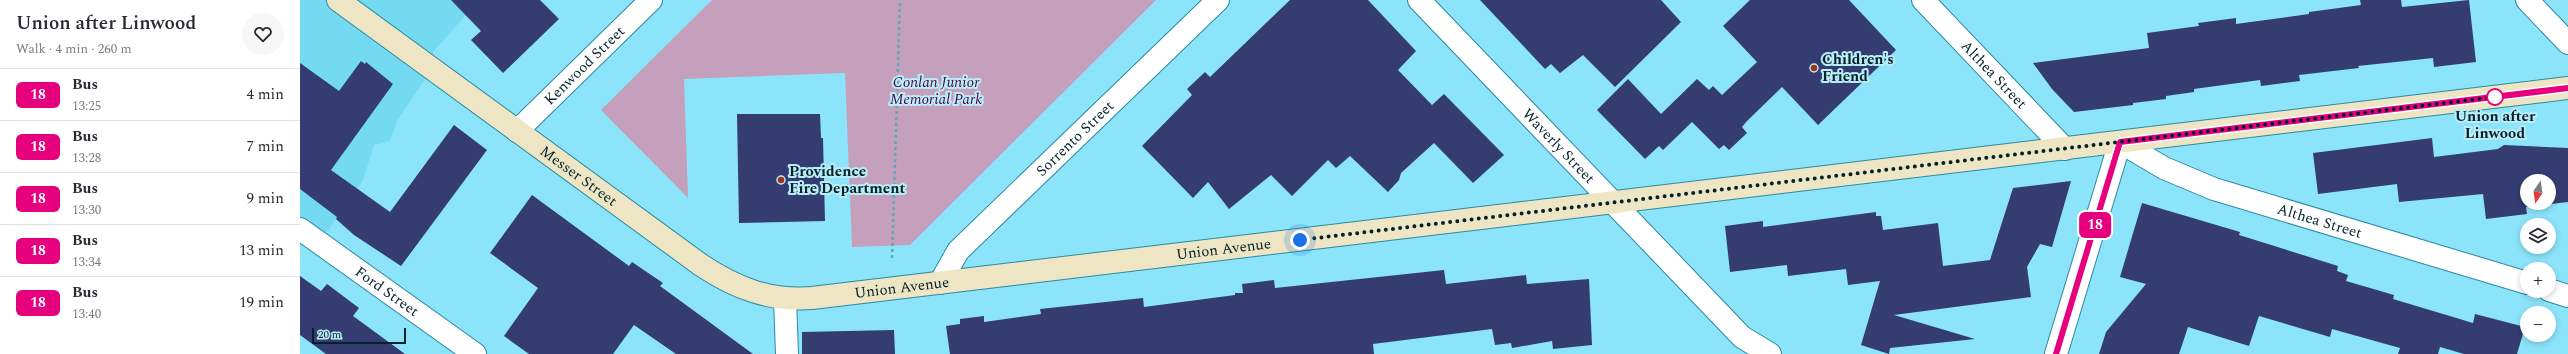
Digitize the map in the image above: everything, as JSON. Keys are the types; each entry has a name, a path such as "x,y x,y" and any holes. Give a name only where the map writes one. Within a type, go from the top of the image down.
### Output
{"main road":[{"name":"Messer Street","path":"338,0 712,273 752,292 785,299"},
{"name":"Union Avenue","path":"785,299 812,298 940,283 2568,88"}],"street":[{"name":"Kenwood Street","path":"517,131 651,0"},
{"name":"Sorrento Street","path":"940,283 958,251 1218,0"},
{"name":"Waverly Street","path":"1419,0 1742,337 1770,354"},
{"name":"Althea Street","path":"1923,0 2065,149"},
{"path":"2527,0 2568,43"},
{"name":"Althea Street","path":"2120,142 2164,168 2214,189 2520,281"},
{"path":"2056,354 2120,142"},
{"name":"Ford Street","path":"300,229 475,354"},
{"path":"2556,292 2568,296"},
{"path":"785,299 787,354"}],"path":[{"path":"892,258 900,0"}],"shaded area":[{"path":"300,0 479,0 433,52 434,66 398,119 390,141 374,145 363,180 325,235 300,219"}],"green space":[{"name":"Conlan Junior Memorial Park","path":"712,0 1156,0 910,245 852,247 845,73 684,79 688,198 601,110"}],"building":[{"path":"451,0 540,0 559,19 503,73 471,40 481,31"},
{"path":"1290,0 1368,0 1416,51 1398,70 1432,105 1444,94 1504,155 1473,183 1434,143 1401,173 1399,180 1388,192 1350,156 1336,168 1328,160 1292,196 1271,175 1229,209 1208,182 1193,198 1142,146 1192,95 1187,89 1205,72 1210,77"},
{"path":"1480,0 1661,0 1681,22 1615,87 1583,55 1560,73 1551,64 1545,69"},
{"name":"Children's Friend","path":"1750,0 1849,0 1896,50 1818,125 1782,87 1747,121 1742,127 1747,133 1729,150 1724,145 1719,149 1692,122 1663,150 1659,146 1645,159 1597,110 1628,79 1661,114 1697,79 1709,90 1713,86 1722,95 1757,62 1723,26"},
{"path":"2360,0 2401,0 2402,7 2469,0 2476,62 2434,67 2433,58 2358,66 2359,68 2299,75 2300,81 2261,86 2260,80 2194,89 2194,92 2166,96 2166,99 2133,103 2133,105 2074,112 2052,89 2033,63 2149,48 2147,33 2199,26 2198,23 2236,18 2236,24 2309,14 2309,12 2361,5"},
{"path":"361,61 365,64 366,62 393,84 331,170 390,212 454,125 487,150 401,266 354,235 336,219 337,217 300,189 300,63 339,91"},
{"name":"Providence Fire Department","path":"737,114 820,114 821,138 823,138 825,221 739,223"},
{"path":"2432,138 2434,157 2498,149 2504,145 2568,148 2568,202 2556,203 2556,174 2520,174 2520,210 2526,210 2527,214 2486,219 2483,194 2399,202 2397,184 2318,194 2313,153"},
{"path":"2071,181 2052,247 2040,244 2027,267 2031,297 1894,315 1975,339 1890,348 1889,354 1861,345 1880,281 1848,285 1846,269 1788,276 1787,265 1730,272 1725,226 1763,221 1763,227 1876,212 1876,216 1881,216 1883,230 1938,223 1943,266 1990,260 2013,188"},
{"path":"532,195 629,266 632,262 663,283 660,286 753,354 676,354 634,325 613,354 529,354 504,336 538,288 490,253"},
{"path":"2142,203 2240,232 2239,235 2338,266 2337,271 2348,275 2346,281 2394,295 2393,299 2473,323 2475,314 2520,326 2521,342 2517,354 2464,354 2440,347 2438,354 2398,354 2400,348 2332,329 2330,337 2259,316 2249,346 2188,327 2179,354 2099,354 2106,332 2146,284 2120,277"},
{"path":"1444,270 1446,284 1526,275 1527,284 1589,279 1592,345 1553,349 1552,341 1512,348 1511,343 1495,345 1492,329 1373,344 1374,354 950,354 946,326 960,324 960,319 984,316 984,322 1041,314 1040,309 1143,298 1144,307 1235,295 1235,293 1243,293 1242,284 1274,280 1275,288"},
{"path":"300,276 321,291 327,284 359,308 353,316 405,354 326,354 300,335"},
{"path":"894,330 895,354 802,354 802,332"}],"bus line":[{"name":"18","path":"2056,354 2120,142 2568,88"}],"place":[{"name":"Children's Friend","path":"1814,68"},
{"name":"Union after Linwood","path":"2495,97"},
{"name":"Providence Fire Department","path":"781,180"}],"route":[{"path":"1300,240 2495,97"}]}
